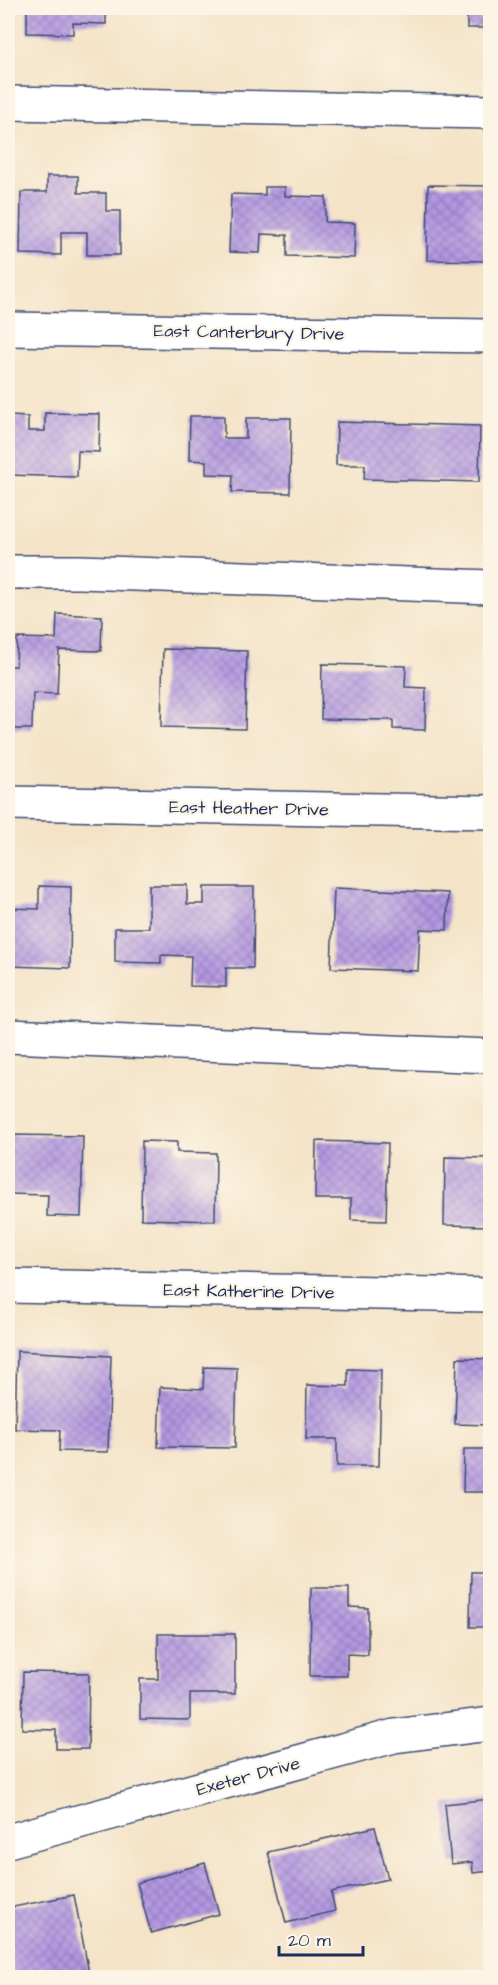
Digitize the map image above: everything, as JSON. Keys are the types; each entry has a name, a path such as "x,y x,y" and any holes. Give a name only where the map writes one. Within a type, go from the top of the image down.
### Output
{"street":[{"path":"8,103 490,112"},
{"name":"East Canterbury Drive","path":"8,329 490,336"},
{"path":"8,572 81,572 490,587"},
{"name":"East Heather Drive","path":"8,803 490,812"},
{"path":"8,1036 490,1056"},
{"name":"East Katherine Drive","path":"8,1287 490,1295"},
{"name":"Exeter Drive","path":"8,1841 394,1736 490,1724"}],"building":[{"path":"27,8 106,8 106,24 73,23 73,34 27,33"},
{"path":"467,8 490,8 490,28 467,28"},
{"path":"47,176 78,176 78,193 106,193 106,211 120,211 120,255 87,255 87,232 61,232 61,255 20,254 21,192 47,192"},
{"path":"428,185 490,186 490,261 427,260"},
{"path":"265,187 285,187 285,196 326,197 325,222 355,223 354,258 287,256 287,235 261,234 260,253 229,252 231,194 265,195"},
{"path":"45,413 100,414 99,452 78,451 77,477 8,475 9,416 28,417 28,431 45,431"},
{"path":"190,416 224,416 224,438 246,438 246,418 291,418 290,493 232,492 233,475 206,474 206,461 189,460"},
{"path":"337,422 480,426 479,482 364,479 365,465 336,465"},
{"path":"57,614 102,616 101,651 59,650 57,694 33,693 32,729 8,729 8,666 16,666 17,638 56,639"},
{"path":"163,649 247,651 245,729 161,727"},
{"path":"322,664 406,666 405,687 426,688 425,730 393,729 393,720 321,719"},
{"path":"149,885 187,885 187,904 204,904 204,887 254,887 253,968 226,968 226,987 190,986 191,956 161,955 161,963 115,962 115,928 149,928"},
{"path":"39,886 71,887 70,968 8,966 8,908 39,909"},
{"path":"334,888 448,893 447,930 420,929 418,971 331,968"},
{"path":"9,1135 83,1136 81,1217 47,1216 48,1195 8,1194"},
{"path":"142,1141 177,1142 177,1152 216,1153 215,1221 141,1219"},
{"path":"316,1141 388,1143 386,1221 351,1220 351,1199 315,1199"},
{"path":"445,1157 490,1158 490,1226 444,1225"},
{"path":"17,1351 111,1356 108,1452 59,1451 60,1430 15,1429"},
{"path":"457,1358 490,1359 490,1425 455,1424"},
{"path":"204,1367 237,1368 235,1448 158,1447 160,1387 203,1389"},
{"path":"348,1369 381,1370 379,1466 337,1466 337,1439 306,1439 307,1385 348,1386"},
{"path":"464,1449 490,1449 490,1492 463,1492"},
{"path":"471,1572 490,1572 490,1627 470,1627"},
{"path":"311,1588 349,1588 349,1607 368,1608 368,1655 347,1654 347,1676 310,1676"},
{"path":"158,1634 235,1634 235,1694 190,1694 190,1720 140,1719 140,1679 158,1679"},
{"path":"23,1672 89,1673 88,1749 56,1749 56,1730 22,1729"},
{"path":"490,1799 490,1871 473,1873 472,1862 451,1864 445,1804"},
{"path":"375,1827 388,1879 331,1892 335,1911 286,1923 268,1852"},
{"path":"205,1863 219,1914 151,1933 137,1883"},
{"path":"74,1895 89,1973 65,1978 14,1978 8,1943 8,1908"}],"waterway":[{"path":"484,1978 490,1976"}]}
